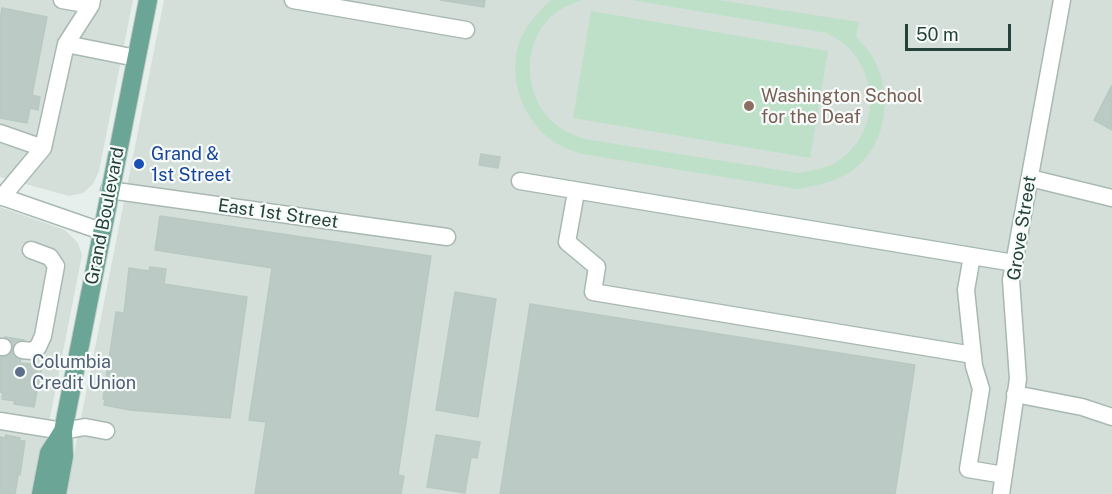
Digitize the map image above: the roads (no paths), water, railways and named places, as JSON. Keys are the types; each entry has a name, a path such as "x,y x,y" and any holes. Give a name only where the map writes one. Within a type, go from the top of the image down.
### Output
{"main road":[{"name":"Grand Boulevard","path":"57,494 64,456 63,431 148,0"},
{"name":"Grand Boulevard","path":"41,494 49,453 63,431"}],"street":[{"path":"62,0 91,2 66,44 44,148 1,196 102,231"},
{"path":"293,0 348,5 466,30"},
{"name":"Grove Street","path":"1001,494 1018,379 1011,280 1062,0"},
{"path":"66,44 136,58"},
{"path":"0,134 44,148"},
{"path":"1030,177 1112,198"},
{"path":"520,181 1014,263"},
{"name":"East 1st Street","path":"110,190 447,237"},
{"path":"576,192 567,242 597,267 593,292 973,355"},
{"path":"22,350 32,351 41,342 56,272 54,260 50,256 31,250"},
{"path":"972,256 966,290 973,355 981,389 968,469 1004,475"},
{"path":"1015,394 1082,407 1112,417"},
{"path":"0,421 63,431 85,427 106,431"}],"place":[{"name":"Washington School for the Deaf","path":"749,106"},
{"name":"Grand & 1st Street","path":"139,164"},
{"name":"Columbia Credit Union","path":"20,372"}]}
